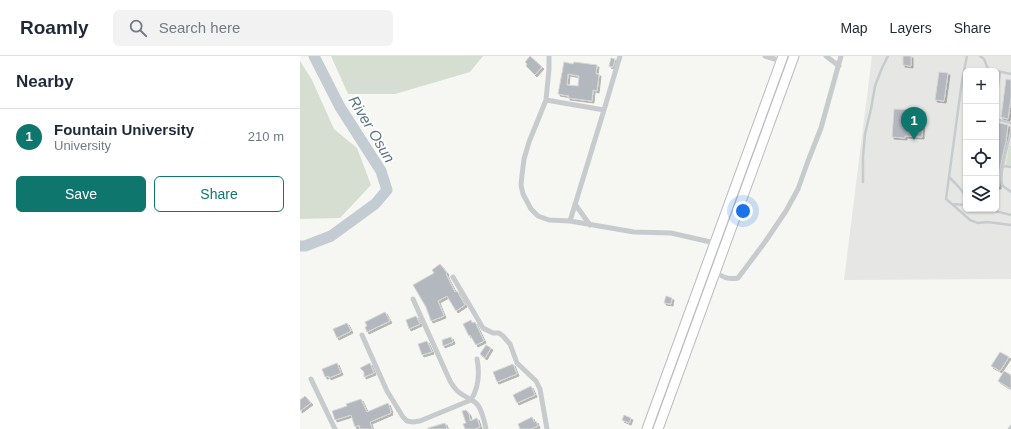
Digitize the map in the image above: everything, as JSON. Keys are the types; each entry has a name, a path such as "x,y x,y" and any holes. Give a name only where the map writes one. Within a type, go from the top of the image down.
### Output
{"highway":[{"path":"658,429 794,56"},
{"path":"647,429 782,59"}],"street":[{"path":"549,56 546,100 529,142 524,159 521,185 523,194 531,209 538,216 548,220 570,221 634,232 671,233 715,243"},
{"path":"570,221 620,56"},
{"path":"765,56 782,59"},
{"path":"826,56 839,66"},
{"path":"715,272 724,278 738,278 786,211 798,189 821,128 841,56"},
{"path":"546,100 604,110"},
{"path":"575,204 590,224"},
{"path":"453,277 483,328 493,333 499,333 503,336 510,344 517,363 536,381 540,389 547,429"},
{"path":"413,299 450,381 458,392 476,402 486,429"},
{"path":"362,335 387,391 407,421 420,421 471,400 478,386 479,376 477,359"},
{"path":"311,379 335,429"}],"lane":[{"path":"863,182 865,134 875,86 888,56"},
{"path":"968,56 962,81 946,199 970,220 978,223 987,222 1011,225"},
{"path":"980,56 984,59 988,69 1011,74"},
{"path":"999,79 1000,72"},
{"path":"999,120 1011,123"},
{"path":"1011,131 1001,182 1003,186 1011,192"},
{"path":"1003,166 1011,167"},
{"path":"949,177 963,192"},
{"path":"952,204 963,205"},
{"path":"999,212 1011,215"}],"shaded area":[{"path":"331,56 483,56 470,72 395,94 348,94"},
{"path":"872,56 1011,56 1011,279 844,280"},
{"path":"300,61 312,80 334,129 357,148 371,185 340,218 300,219"},
{"path":"1009,145 1011,146 1011,166 1006,165"}],"building":[{"path":"530,56 542,67 535,75 526,66 527,64 525,62"},
{"path":"903,56 911,56 911,66 903,65"},
{"path":"611,58 615,59 613,67 609,66"},
{"path":"564,62 597,65 596,74 599,74 597,91 593,90 592,101 568,98 569,96 558,94","holes":["568,74 579,76 578,86 567,85"]},
{"path":"939,72 948,73 944,101 935,100"},
{"path":"1006,79 1011,80 1011,97 1008,119 1001,117"},
{"path":"894,109 923,110 922,137 892,137"},
{"path":"999,123 1008,125 1000,168 999,187"},
{"path":"440,264 447,273 446,274 455,292 457,291 465,305 456,311 447,296 438,301 444,316 431,321 426,307 413,285 434,273 432,270"},
{"path":"666,296 672,298 671,304 664,303"},
{"path":"385,312 390,321 367,332 365,322"},
{"path":"416,316 420,324 409,329 406,320"},
{"path":"471,320 472,323 475,322 484,341 476,345 470,335 469,336 463,324"},
{"path":"347,323 351,331 337,338 333,329"},
{"path":"451,337 453,342 443,346 442,340"},
{"path":"427,341 432,352 422,355 418,344"},
{"path":"486,345 491,348 485,358 480,354"},
{"path":"1000,352 1009,357 1000,371 991,366"},
{"path":"337,363 341,373 329,378 329,376 325,377 322,369"},
{"path":"370,363 374,373 364,377 364,372 360,368"},
{"path":"513,364 517,374 497,382 493,372"},
{"path":"1004,371 1011,375 1011,389 998,381"},
{"path":"531,386 535,395 517,403 513,395"},
{"path":"305,396 311,403 300,411 300,400"},
{"path":"361,399 367,412 388,403 391,413 370,422 372,429 360,429 359,425 355,427 351,415 335,420 332,411"},
{"path":"466,410 469,414 470,421 477,418 480,427 475,429 465,429 463,424 466,423 462,411"},
{"path":"624,415 631,418 629,423 622,420"},
{"path":"532,417 538,426 531,429 520,429 518,424"},
{"path":"445,423 447,429 428,429 428,428"}],"waterway":[{"name":"River Osun","path":"300,246 305,246 331,236 375,204 387,190 381,171 340,107 314,56"}],"place":[{"name":"Fountain University","path":"914,140"}]}
